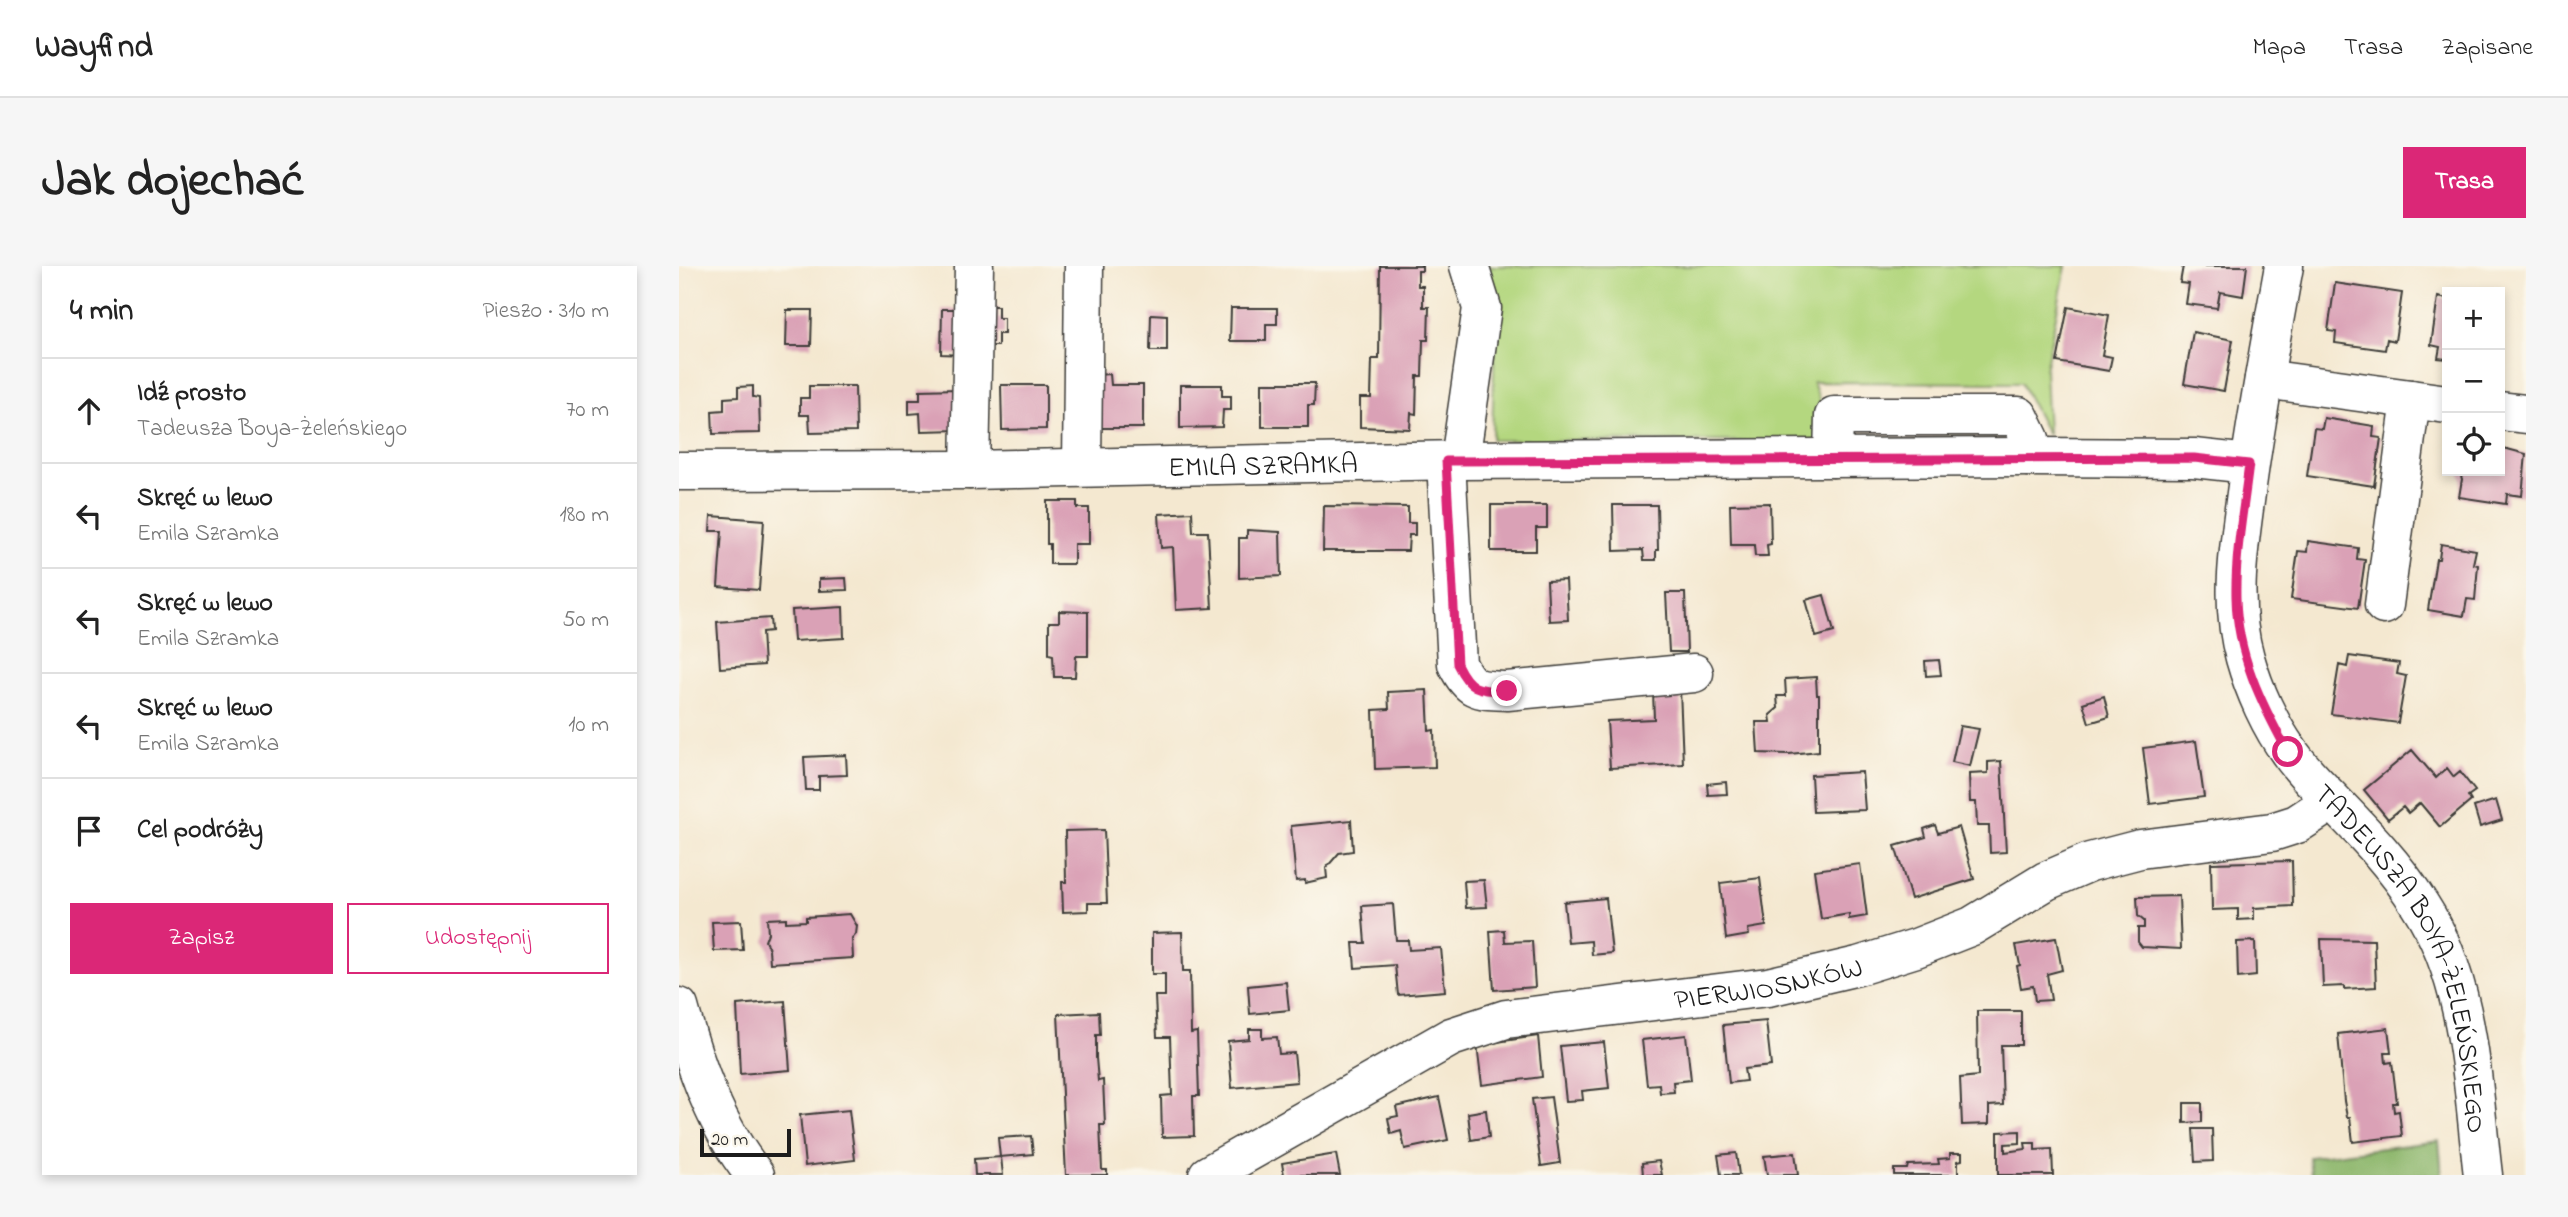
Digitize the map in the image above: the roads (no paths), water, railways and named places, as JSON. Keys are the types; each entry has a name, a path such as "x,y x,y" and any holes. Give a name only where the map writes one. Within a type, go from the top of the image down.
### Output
{"street":[{"path":"970,470 974,266"},
{"path":"1082,467 1084,266"},
{"path":"1469,266 1482,308 1453,460 1457,664 1465,681 1482,690 1507,691 1694,673"},
{"name":"TADEUSZA BOYA-ŻELEŃSKIEGO","path":"2284,266 2249,464 2236,595 2238,627 2245,657 2269,717 2288,752 2401,877 2439,936 2450,964 2467,1049 2483,1175"},
{"path":"2264,379 2429,401 2384,605"},
{"path":"2505,412 2526,414"},
{"name":"EMILA SZRAMKA","path":"679,471 970,470 1453,460 2030,457 2194,458 2249,464"},
{"name":"PIERWIOSNKÓW","path":"1207,1175 1462,1033 1506,1019 1768,987 1859,966 1972,926 2046,881 2090,862 2140,849 2272,832 2297,824 2332,801"},
{"path":"679,1007 686,1062 735,1151 755,1175"}]}
